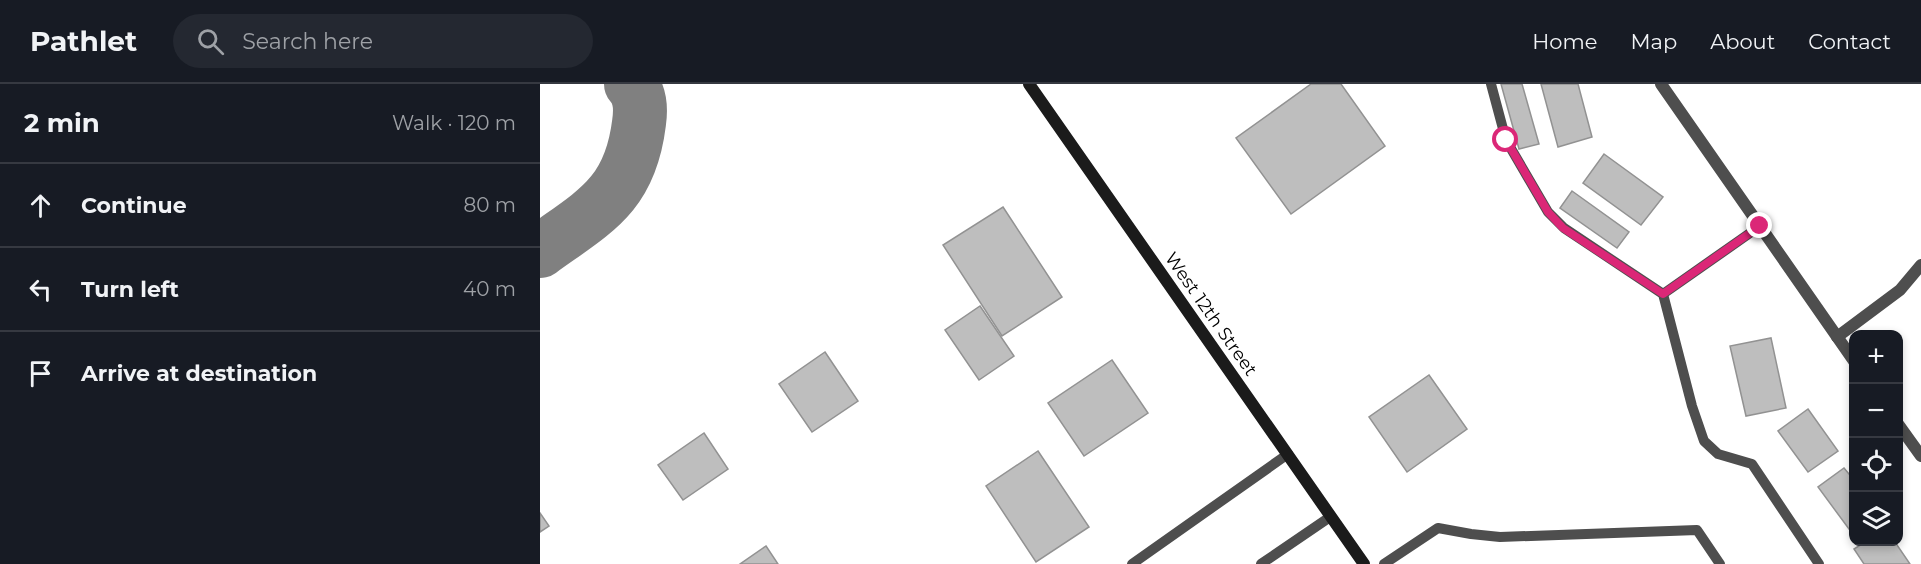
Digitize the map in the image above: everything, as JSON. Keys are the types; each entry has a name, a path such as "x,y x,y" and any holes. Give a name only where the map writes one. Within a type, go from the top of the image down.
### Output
{"main road":[{"name":"West 12th Street","path":"1029,84 1364,564"}],"street":[{"path":"1661,84 1849,354"},
{"path":"1837,337 1900,290 1921,265"},
{"path":"1903,430 1921,456"}],"lane":[{"path":"1491,84 1506,140 1548,212 1563,228 1663,294 1692,406 1704,441 1718,454 1752,464 1820,564"},
{"path":"1663,294 1760,226"},
{"path":"1132,564 1288,454"},
{"path":"1261,564 1330,516"},
{"path":"1384,564 1438,528 1500,537 1697,530 1720,564"}],"building":[{"path":"1311,84 1341,84 1385,146 1291,214 1236,138"},
{"path":"1501,84 1522,84 1539,144 1519,149"},
{"path":"1541,84 1578,84 1592,137 1558,147"},
{"path":"1604,154 1663,197 1641,225 1583,183"},
{"path":"1572,191 1629,232 1617,248 1560,208"},
{"path":"1003,207 1062,297 1002,336 943,245"},
{"path":"980,306 1014,356 979,380 945,330"},
{"path":"1771,338 1786,408 1746,416 1730,346"},
{"path":"825,352 858,401 812,432 779,384"},
{"path":"1112,360 1148,413 1084,456 1048,403"},
{"path":"1429,375 1467,429 1407,472 1369,417"},
{"path":"1808,409 1838,451 1808,472 1778,431"},
{"path":"704,433 728,469 683,500 658,465"},
{"path":"1038,451 1089,527 1036,562 986,486"},
{"path":"1844,468 1849,474 1849,529 1818,487"},
{"path":"540,513 549,526 540,532"},
{"path":"766,546 778,564 740,564"},
{"path":"1859,546 1898,546 1910,564 1864,564 1854,549"}],"taxiway":[{"path":"540,251 593,213 618,185 634,148 639,123 640,102 631,84"}],"route":[{"path":"1506,140 1548,212 1563,228 1663,294 1760,226"}]}
